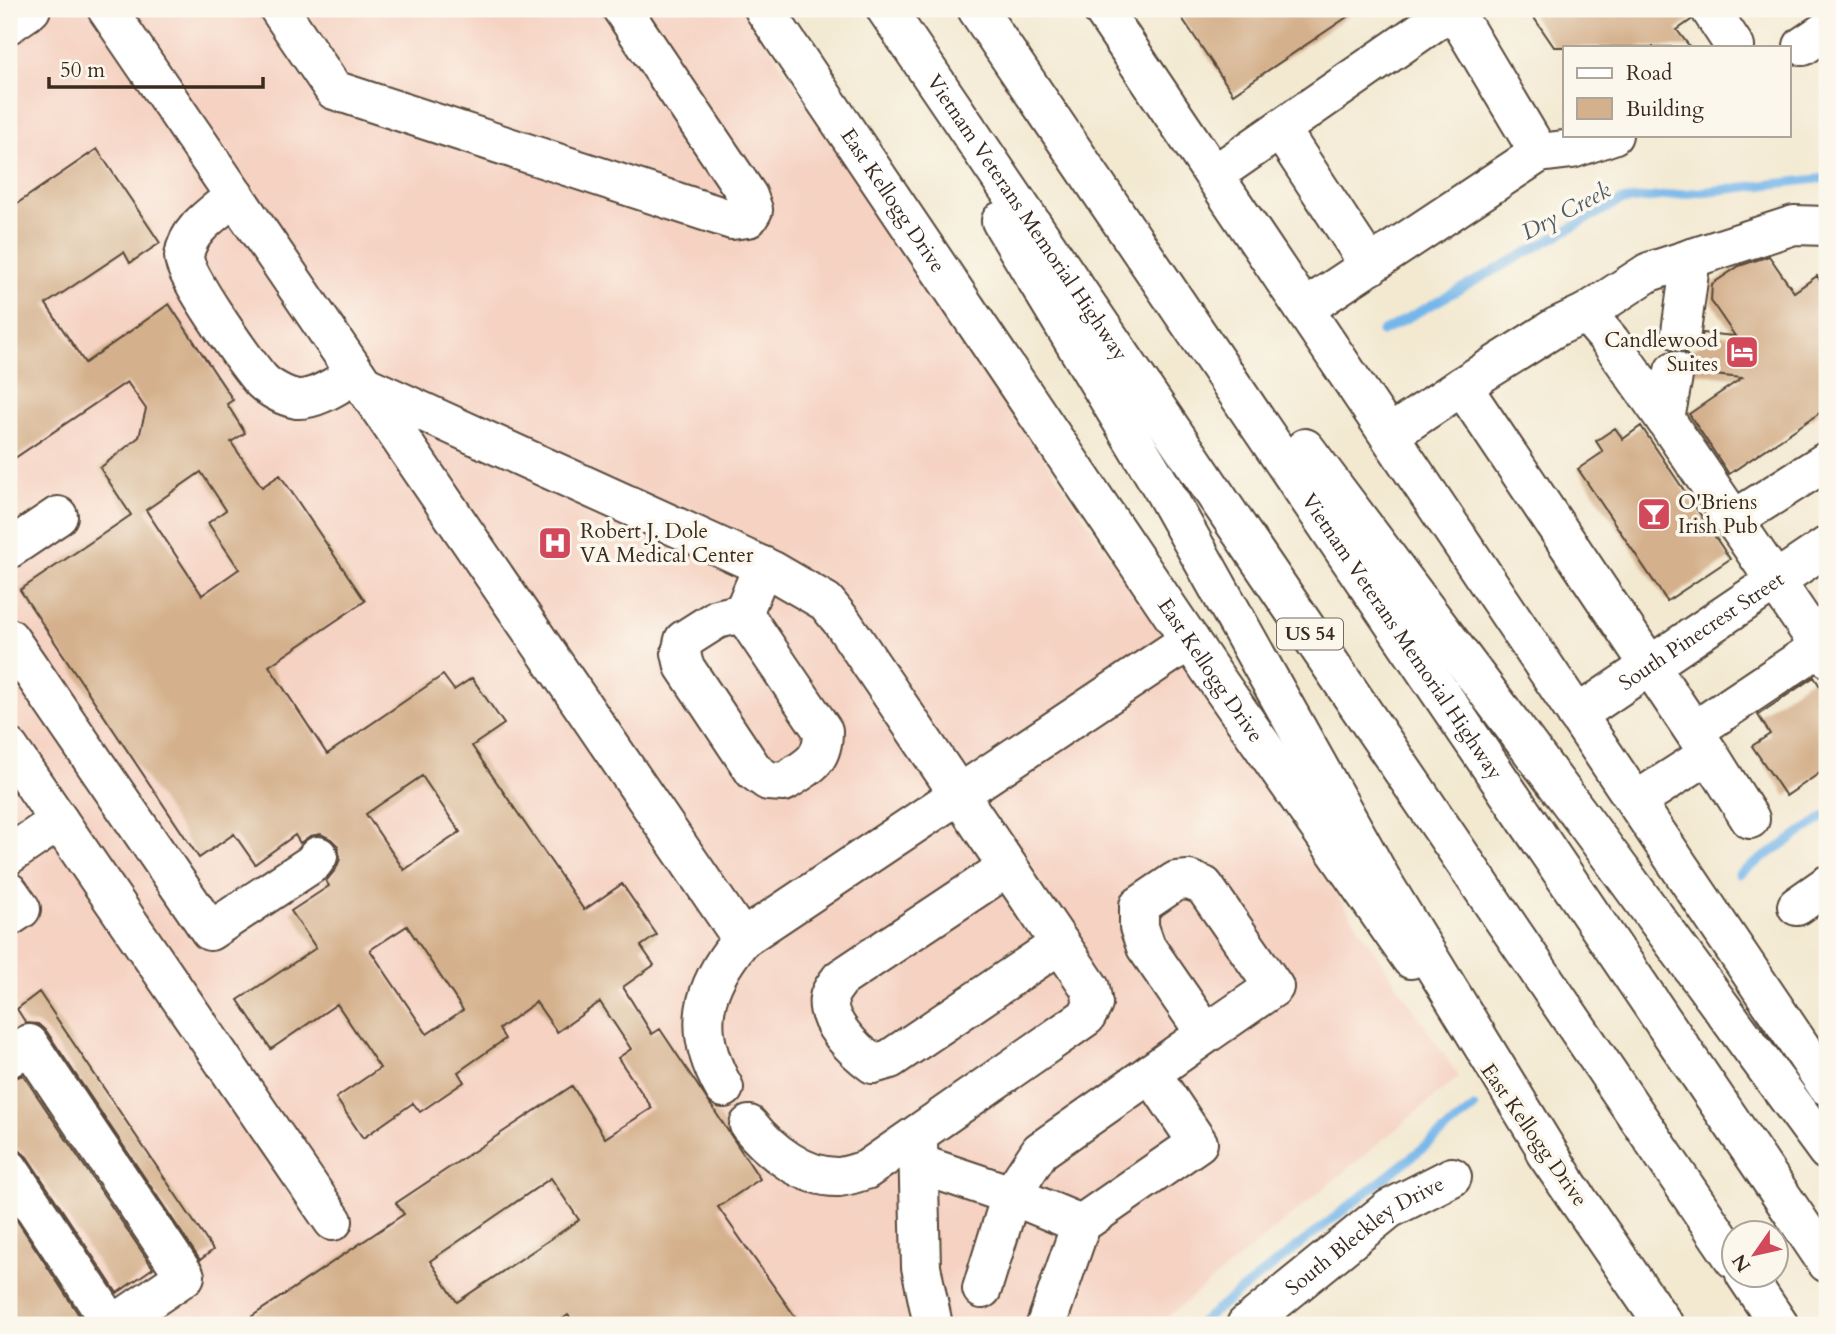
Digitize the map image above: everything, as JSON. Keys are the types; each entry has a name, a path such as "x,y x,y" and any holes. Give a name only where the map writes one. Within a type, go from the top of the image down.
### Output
{"main road":[{"path":"9,24 31,9"},
{"path":"107,9 742,939"},
{"path":"279,9 334,90 732,220 748,218 753,210 748,197 622,9"},
{"name":"East Kellogg Drive","path":"764,9 1190,640 1664,1325"},
{"path":"874,9 1164,491 1384,884 1565,1181"},
{"name":"Vietnam Veterans Memorial Highway","path":"886,9 1720,1238"},
{"name":"Vietnam Veterans Memorial Highway","path":"977,9 1827,1263"},
{"path":"1102,9 1577,715 1824,1074"},
{"path":"1214,175 1453,9 1539,153"},
{"path":"1710,9 1734,46"},
{"path":"999,40 1583,819 1827,1152"},
{"path":"1280,129 1370,266"},
{"path":"1304,309 1539,153 1572,149 1610,136"},
{"path":"235,196 199,226 187,242 183,260 194,284 261,381 282,394 299,399 360,379 763,566 826,602 843,623 1090,988 1093,1004 1086,1017 918,1149 866,1170 841,1177 812,1174 783,1156 749,1125"},
{"path":"1389,435 1556,327 1586,313 1649,272 1794,225 1827,226"},
{"path":"1681,331 1691,258"},
{"path":"1586,313 1610,341 1825,649 1701,743 1636,801"},
{"path":"1665,419 1674,371"},
{"path":"1462,386 1750,819"},
{"path":"1735,519 1827,461"},
{"path":"9,549 58,516"},
{"name":"South Pinecrest Street","path":"1577,715 1827,546"},
{"path":"743,613 763,566"},
{"path":"9,638 210,931 313,863 318,856"},
{"path":"724,1088 712,1068 704,1011 711,985 723,961 742,939 1190,640"},
{"path":"9,748 333,1221"},
{"path":"9,855 59,821"},
{"path":"1008,867 840,979 829,996 830,1015 856,1052 873,1064 890,1059 1060,944"},
{"path":"9,892 21,909 9,918"},
{"path":"982,1289 1011,1195 1040,1151 1206,1034"},
{"path":"9,1058 29,1044 185,1276 113,1325 9,1169"},
{"path":"1046,1325 1081,1224 1198,1143 1151,1073"},
{"path":"918,1149 1011,1195 1081,1224"},
{"path":"918,1149 921,1267 933,1325"},
{"name":"South Bleckley Drive","path":"1246,1325 1389,1209 1452,1177"},
{"path":"1754,1288 1779,1325"}],"shaded area":[{"name":"Robert J. Dole VA Medical Center","path":"9,9 744,9 1459,1077 1158,1325 9,1325"}],"building":[{"path":"1176,9 1359,9 1233,94"},
{"path":"1528,9 1688,9 1691,20 1677,30 1689,46 1554,47"},
{"path":"97,149 160,243 130,263 124,252 46,304 85,363 169,304 233,400 227,404 245,433 231,442 262,487 280,475 365,601 269,666 327,754 443,675 454,690 472,678 504,724 472,746 584,910 622,884 657,935 641,946 654,965 623,987 652,1034 660,1029 760,1179 718,1207 801,1325 576,1325 568,1315 554,1325 239,1325 404,1214 396,1203 572,1086 605,1138 652,1108 618,1058 631,1049 600,1002 557,1032 536,1002 499,1029 505,1039 458,1072 464,1082 420,1112 413,1103 363,1138 336,1098 380,1068 337,1004 271,1049 238,1000 316,948 291,911 329,886 326,881 340,859 338,846 321,834 310,836 300,843 295,835 255,864 234,834 199,858 20,590 131,515 100,468 139,437 146,409 127,382 9,462 9,209","holes":["201,472 226,510 208,523 239,569 202,595 146,510","422,776 460,832 404,870 366,814","407,926 463,1010 427,1034 370,950","551,1178 579,1220 457,1302 430,1261"]},
{"name":"Candlewood Suites","path":"1769,256 1794,292 1817,276 1827,291 1827,408 1729,474 1689,414 1742,378 1695,373 1694,363 1685,353 1698,346 1703,333 1735,336 1711,301 1712,284 1739,266"},
{"name":"O'Briens Irish Pub","path":"1641,426 1730,559 1667,601 1578,469 1603,452 1596,441 1615,428 1623,439"},
{"path":"1814,677 1827,697 1827,768 1786,796 1752,746 1770,734 1758,715"},
{"path":"39,992 213,1250 200,1260 47,1032 38,1024 26,1023 17,1009"},
{"path":"23,1075 153,1268 117,1293 27,1157 19,1150 9,1147 9,1080"},
{"path":"9,1208 79,1315 63,1325 18,1325 9,1311"}],"waterway":[{"name":"Dry Creek","path":"1382,332 1620,201 1827,178"},
{"path":"1739,874 1827,815"},
{"path":"1197,1325 1474,1108"}],"place":[{"name":"Candlewood Suites","path":"1742,352"},
{"name":"O'Briens Irish Pub","path":"1654,514"},
{"name":"Robert J. Dole VA Medical Center","path":"555,543"}]}
